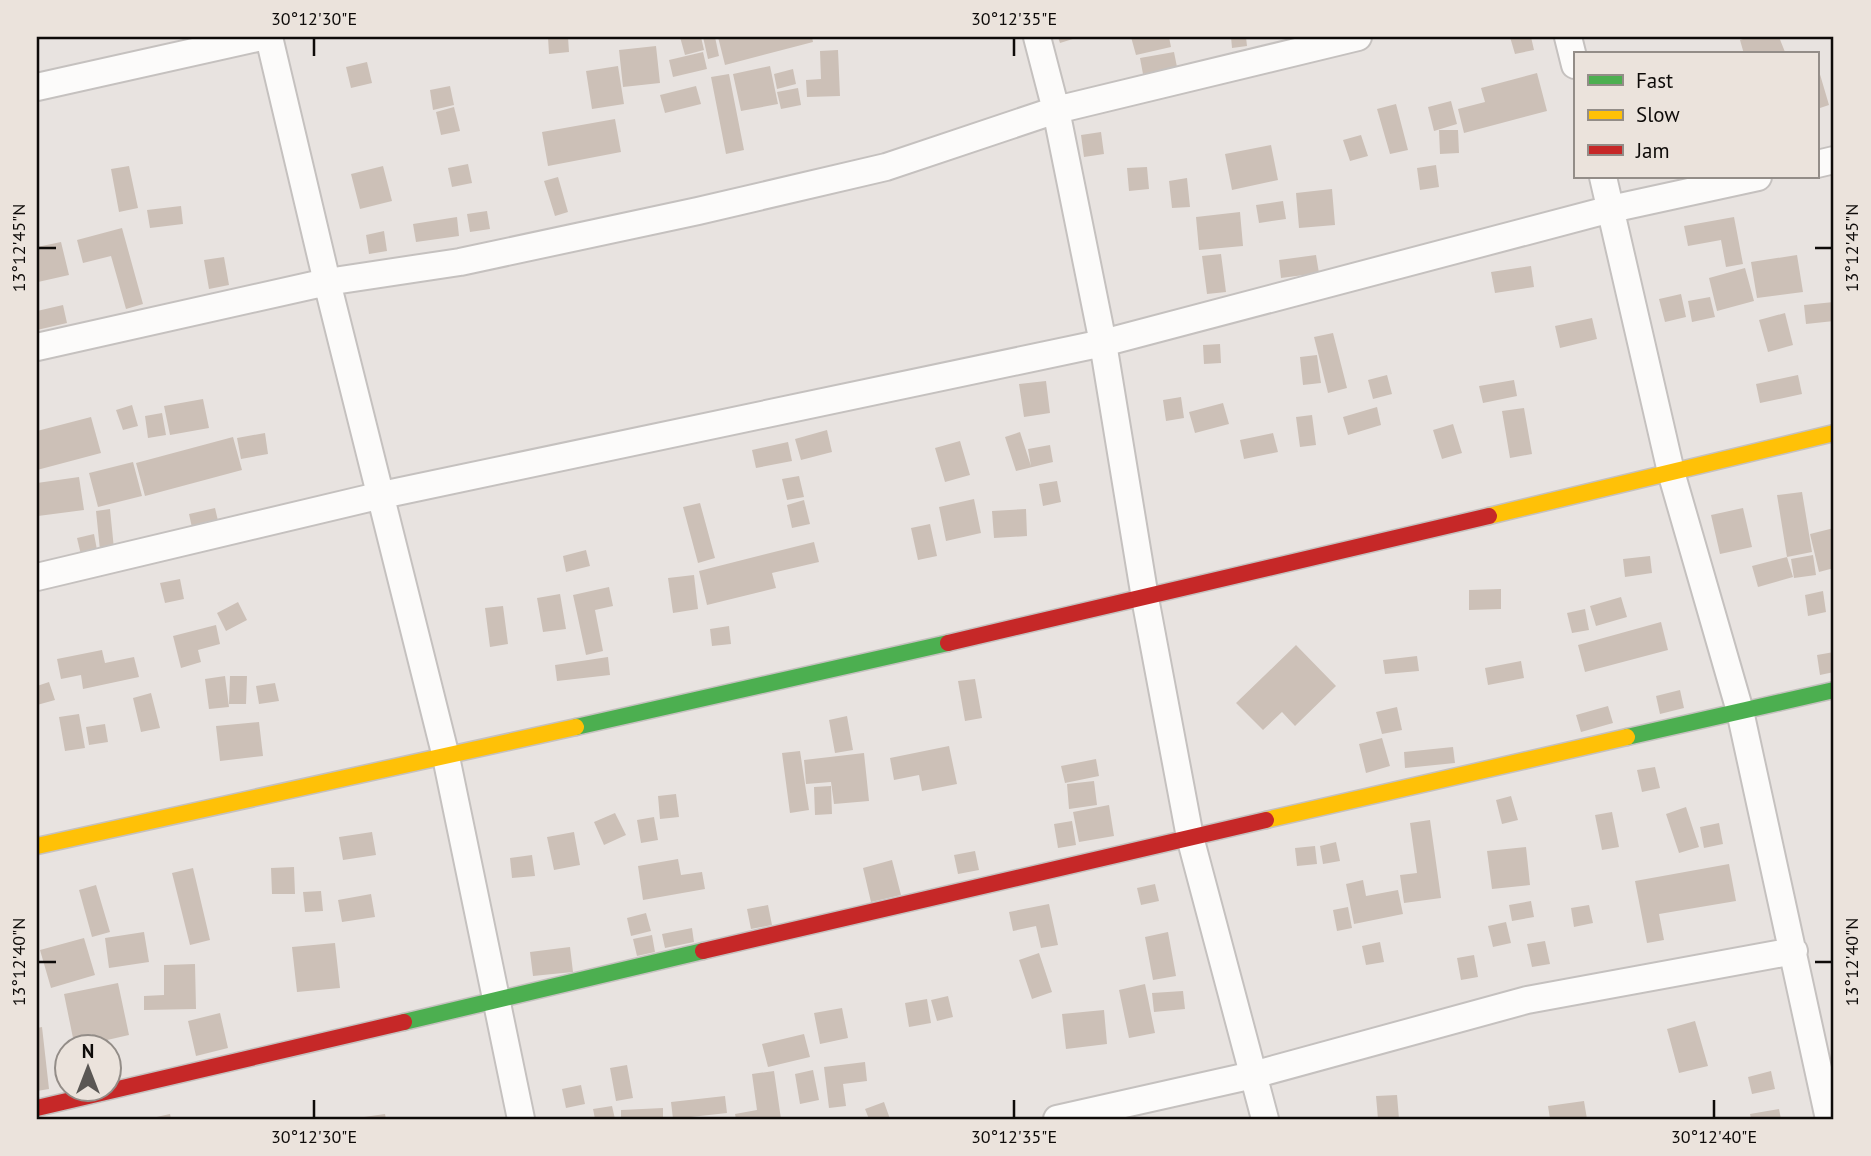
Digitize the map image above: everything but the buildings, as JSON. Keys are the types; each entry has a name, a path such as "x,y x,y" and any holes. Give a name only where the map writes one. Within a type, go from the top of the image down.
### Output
{"street":[{"path":"37,88 261,37"},
{"path":"269,37 327,282 446,757 521,1119"},
{"path":"1037,37 1056,110 1103,342 1145,598 1191,837 1265,1119"},
{"path":"37,347 327,282 460,262 873,170 1056,110 1358,37"},
{"path":"1568,37 1574,61"},
{"path":"1603,178 1671,472 1740,711 1829,1119"},
{"path":"37,577 382,495 1103,342 1611,209 1753,178"},
{"path":"37,846 446,757 1145,598 1834,433"},
{"path":"37,1108 1191,837 1834,690"},
{"path":"1057,1119 1254,1076 1527,1000 1794,951"}],"traffic: fast":[{"path":"576,727 948,643"},
{"path":"1627,737 1834,690"},
{"path":"404,1022 703,951"}],"traffic: slow":[{"path":"1489,516 1834,433"},
{"path":"37,846 576,727"},
{"path":"1266,820 1627,737"}],"traffic: jam":[{"path":"948,643 1489,516"},
{"path":"703,951 1266,820"},
{"path":"37,1108 404,1022"}]}
